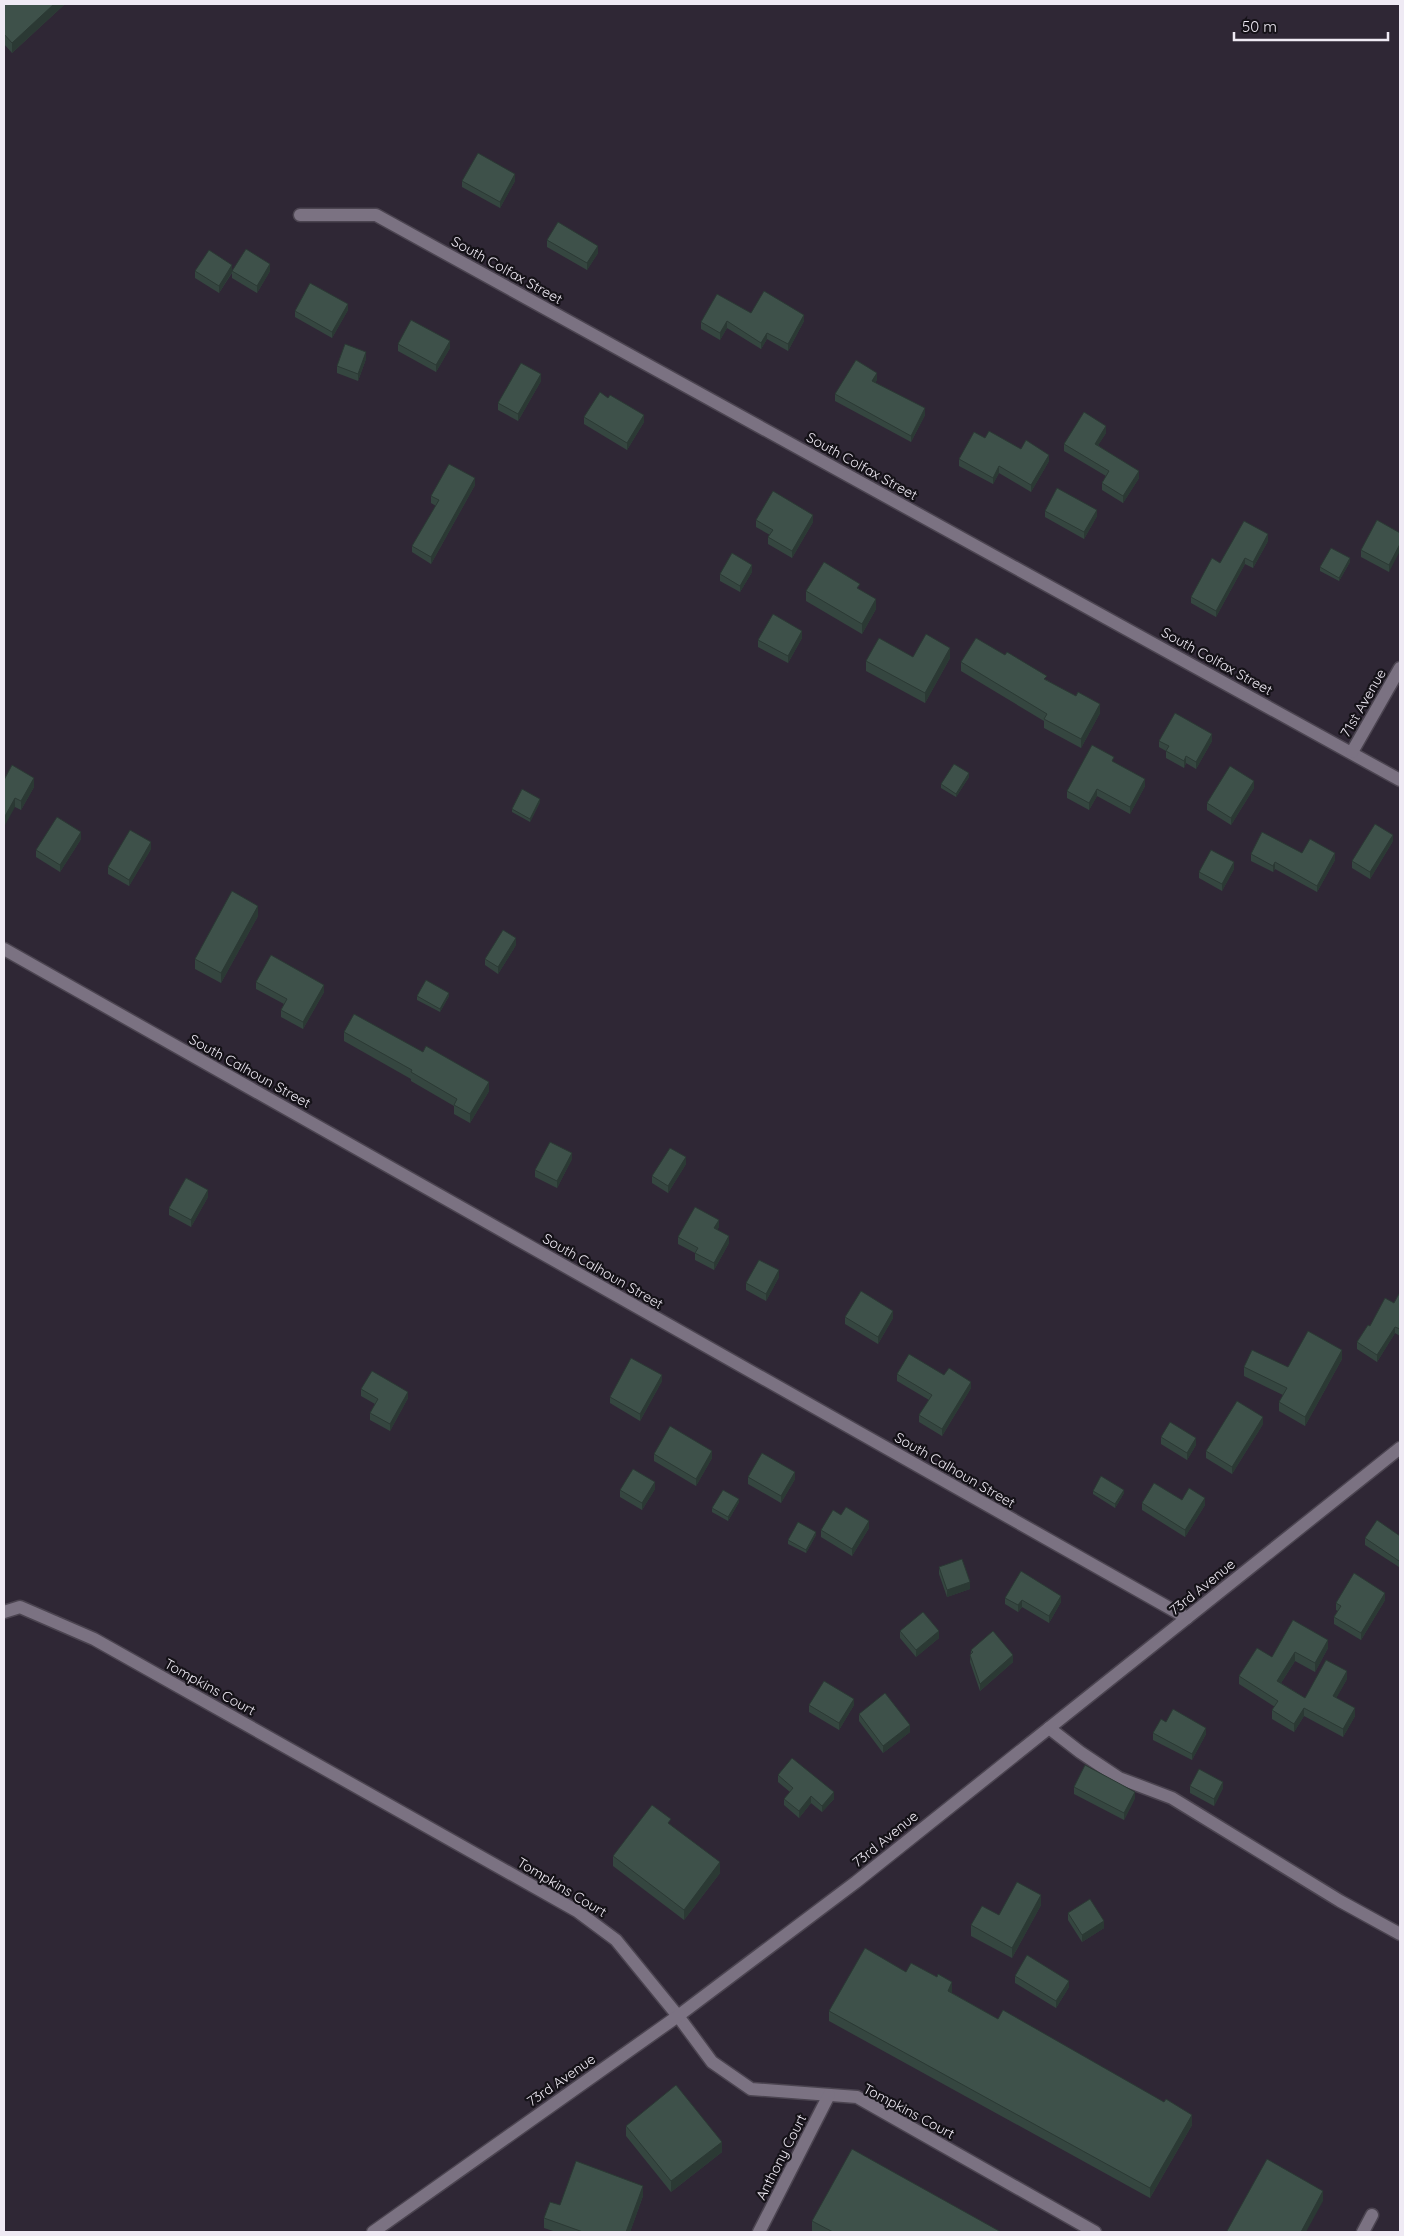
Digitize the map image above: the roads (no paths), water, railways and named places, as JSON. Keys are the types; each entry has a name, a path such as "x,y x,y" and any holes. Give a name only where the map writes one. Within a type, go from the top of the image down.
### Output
{"street":[{"name":"South Colfax Street","path":"300,214 376,215 1400,780"},
{"name":"71st Avenue","path":"1352,752 1400,668"},
{"name":"South Calhoun Street","path":"4,949 1187,1618"},
{"name":"73rd Avenue","path":"373,2232 678,2016 856,1882 1400,1448"},
{"name":"Tompkins Court","path":"4,1612 20,1607 94,1639 577,1911 616,1940 678,2016 712,2062 751,2089 857,2097 1095,2232"},
{"path":"1049,1728 1080,1752 1120,1778 1172,1798 1340,1901 1400,1934"},
{"name":"Anthony Court","path":"759,2232 829,2095"},
{"path":"1363,2232 1372,2215"}]}
